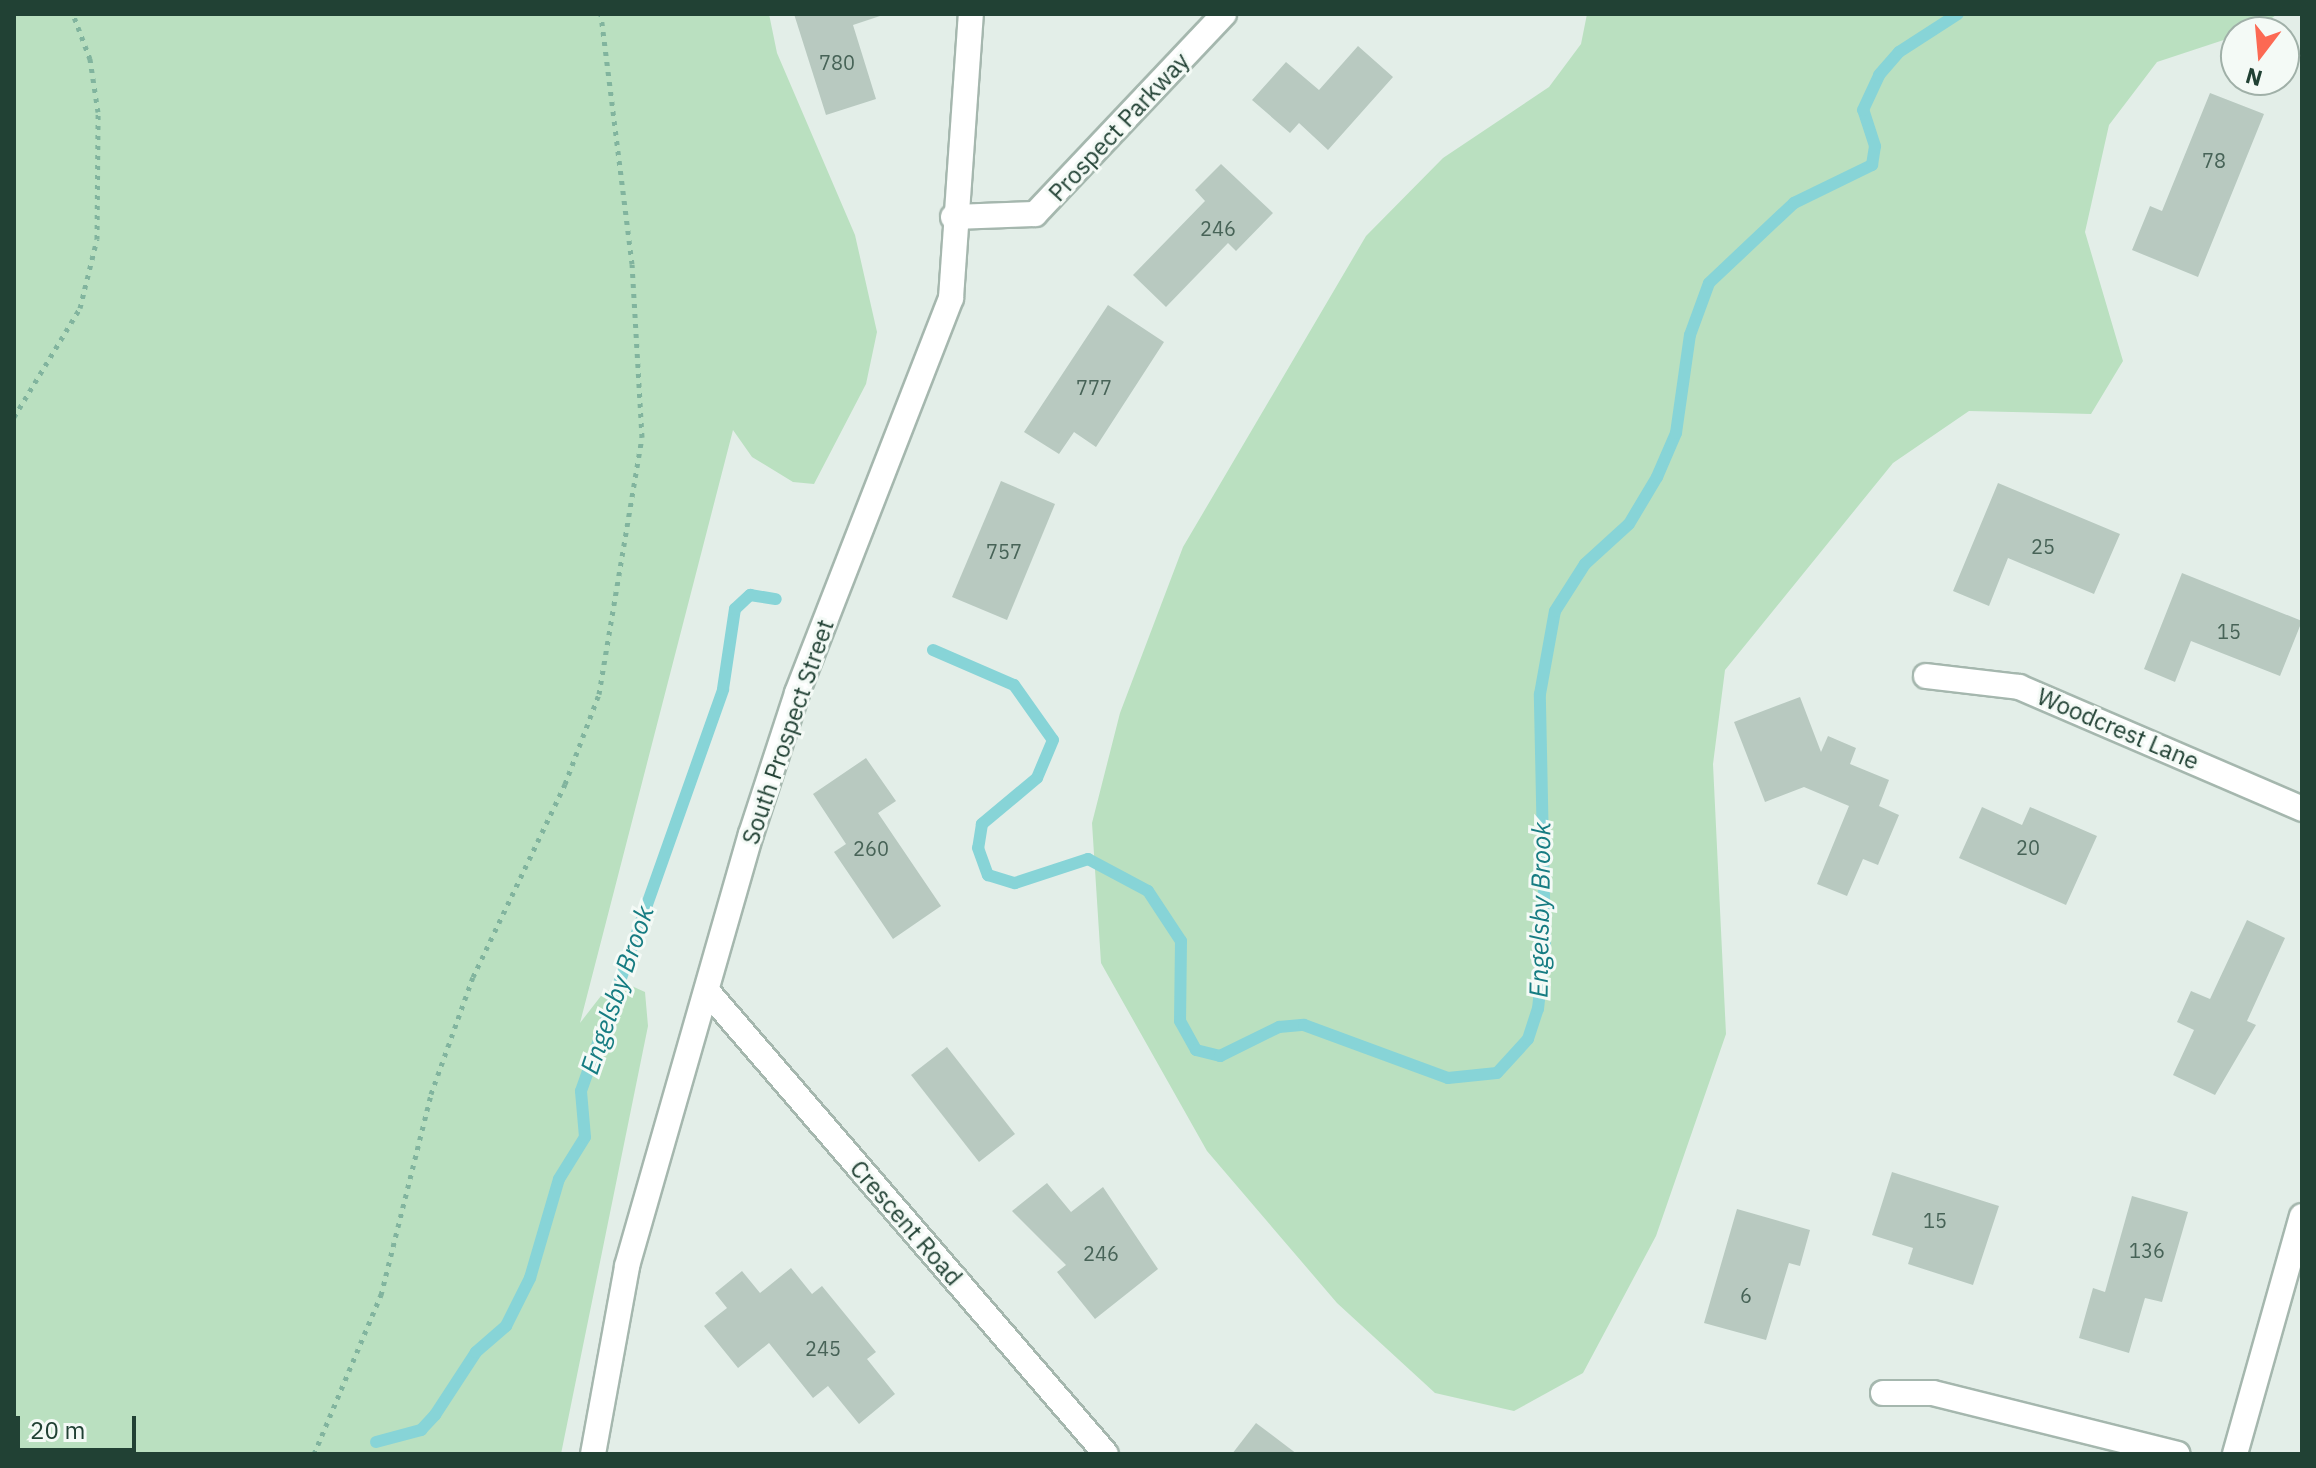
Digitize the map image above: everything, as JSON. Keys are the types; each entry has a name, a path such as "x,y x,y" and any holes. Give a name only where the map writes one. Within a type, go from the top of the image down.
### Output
{"street":[{"name":"South Prospect Street","path":"593,1454 627,1266 797,693 940,336 951,298 953,217 971,14"},
{"name":"Prospect Parkway","path":"953,217 1035,214 1224,14"},
{"name":"Woodcrest Lane","path":"1926,676 2019,687 2302,809"},
{"name":"Crescent Road","path":"707,991 1106,1454"},
{"path":"2235,1454 2302,1216"},
{"path":"1883,1393 1933,1393 2177,1454"}],"path":[{"path":"14,417 80,308 97,239 98,112 73,14"},
{"path":"314,1454 381,1295 431,1094 473,977 599,694 612,582 642,437 632,264 601,14"}],"green space":[{"path":"14,14 769,14 777,53 855,235 877,332 866,384 814,484 793,482 752,457 733,430 580,1023 604,992 625,983 645,992 648,1026 561,1454 14,1454"},
{"path":"1587,14 2277,14 2220,16 2220,41 2157,62 2109,125 2085,232 2123,361 2091,414 1969,411 1893,463 1725,670 1713,764 1726,1034 1656,1236 1583,1373 1514,1411 1435,1393 1337,1303 1207,1151 1101,963 1092,823 1120,713 1183,547 1366,236 1443,158 1549,87 1581,44"}],"building":[{"path":"794,14 886,14 853,25 876,99 826,115"},
{"path":"1358,46 1393,77 1328,150 1299,123 1290,133 1252,100 1286,62 1319,90"},
{"path":"2210,93 2264,114 2198,277 2132,250 2150,206 2162,211"},
{"path":"1221,164 1273,213 1236,251 1228,243 1166,307 1133,275 1205,201 1195,190"},
{"path":"1108,305 1164,342 1096,447 1074,432 1059,454 1024,432"},
{"path":"1001,481 1055,504 1007,620 952,597"},
{"path":"1998,483 2120,534 2094,594 2008,558 1989,606 1953,591"},
{"path":"2182,573 2302,621 2280,676 2191,641 2175,682 2144,669"},
{"path":"1800,697 1821,752 1828,736 1856,748 1850,764 1889,780 1879,806 1899,815 1878,865 1863,859 1847,896 1817,884 1849,806 1804,787 1765,802 1734,722"},
{"path":"866,758 896,801 878,813 941,906 893,939 834,852 846,844 813,794"},
{"path":"1982,807 2022,825 2030,807 2097,836 2066,905 1959,858"},
{"path":"2247,920 2285,938 2247,1021 2256,1025 2215,1095 2173,1075 2194,1030 2177,1022 2191,991 2210,999"},
{"path":"947,1047 1015,1134 979,1162 911,1075"},
{"path":"1892,1172 1999,1206 1973,1285 1908,1264 1913,1248 1872,1235"},
{"path":"1047,1183 1071,1212 1103,1187 1158,1269 1095,1319 1057,1272 1066,1265 1012,1211"},
{"path":"2132,1196 2188,1212 2162,1302 2145,1298 2129,1353 2079,1338 2093,1288 2105,1292"},
{"path":"1737,1209 1810,1230 1800,1266 1789,1263 1766,1340 1704,1323"},
{"path":"791,1268 812,1294 822,1286 876,1352 867,1359 895,1394 859,1424 828,1386 813,1398 769,1343 738,1368 704,1326 727,1308 715,1293 742,1271 760,1293"},
{"path":"1256,1423 1297,1454 1232,1454"}],"waterway":[{"name":"Engelsby Brook","path":"933,650 1014,685 1053,740 1037,778 982,824 978,848 988,875 1015,883 1088,859 1148,891 1181,941 1180,1021 1196,1050 1220,1056 1279,1027 1304,1025 1448,1078 1497,1073 1528,1039 1538,1009 1545,943 1540,694 1555,611 1585,564 1629,524 1657,477 1676,433 1690,335 1709,283 1794,203 1872,165 1875,146 1863,110 1879,75 1899,52 1958,14"},
{"name":"Engelsby Brook","path":"376,1442 421,1430 435,1415 476,1352 506,1326 530,1278 559,1179 585,1137 581,1091 723,689 735,609 750,595 776,599"}]}
